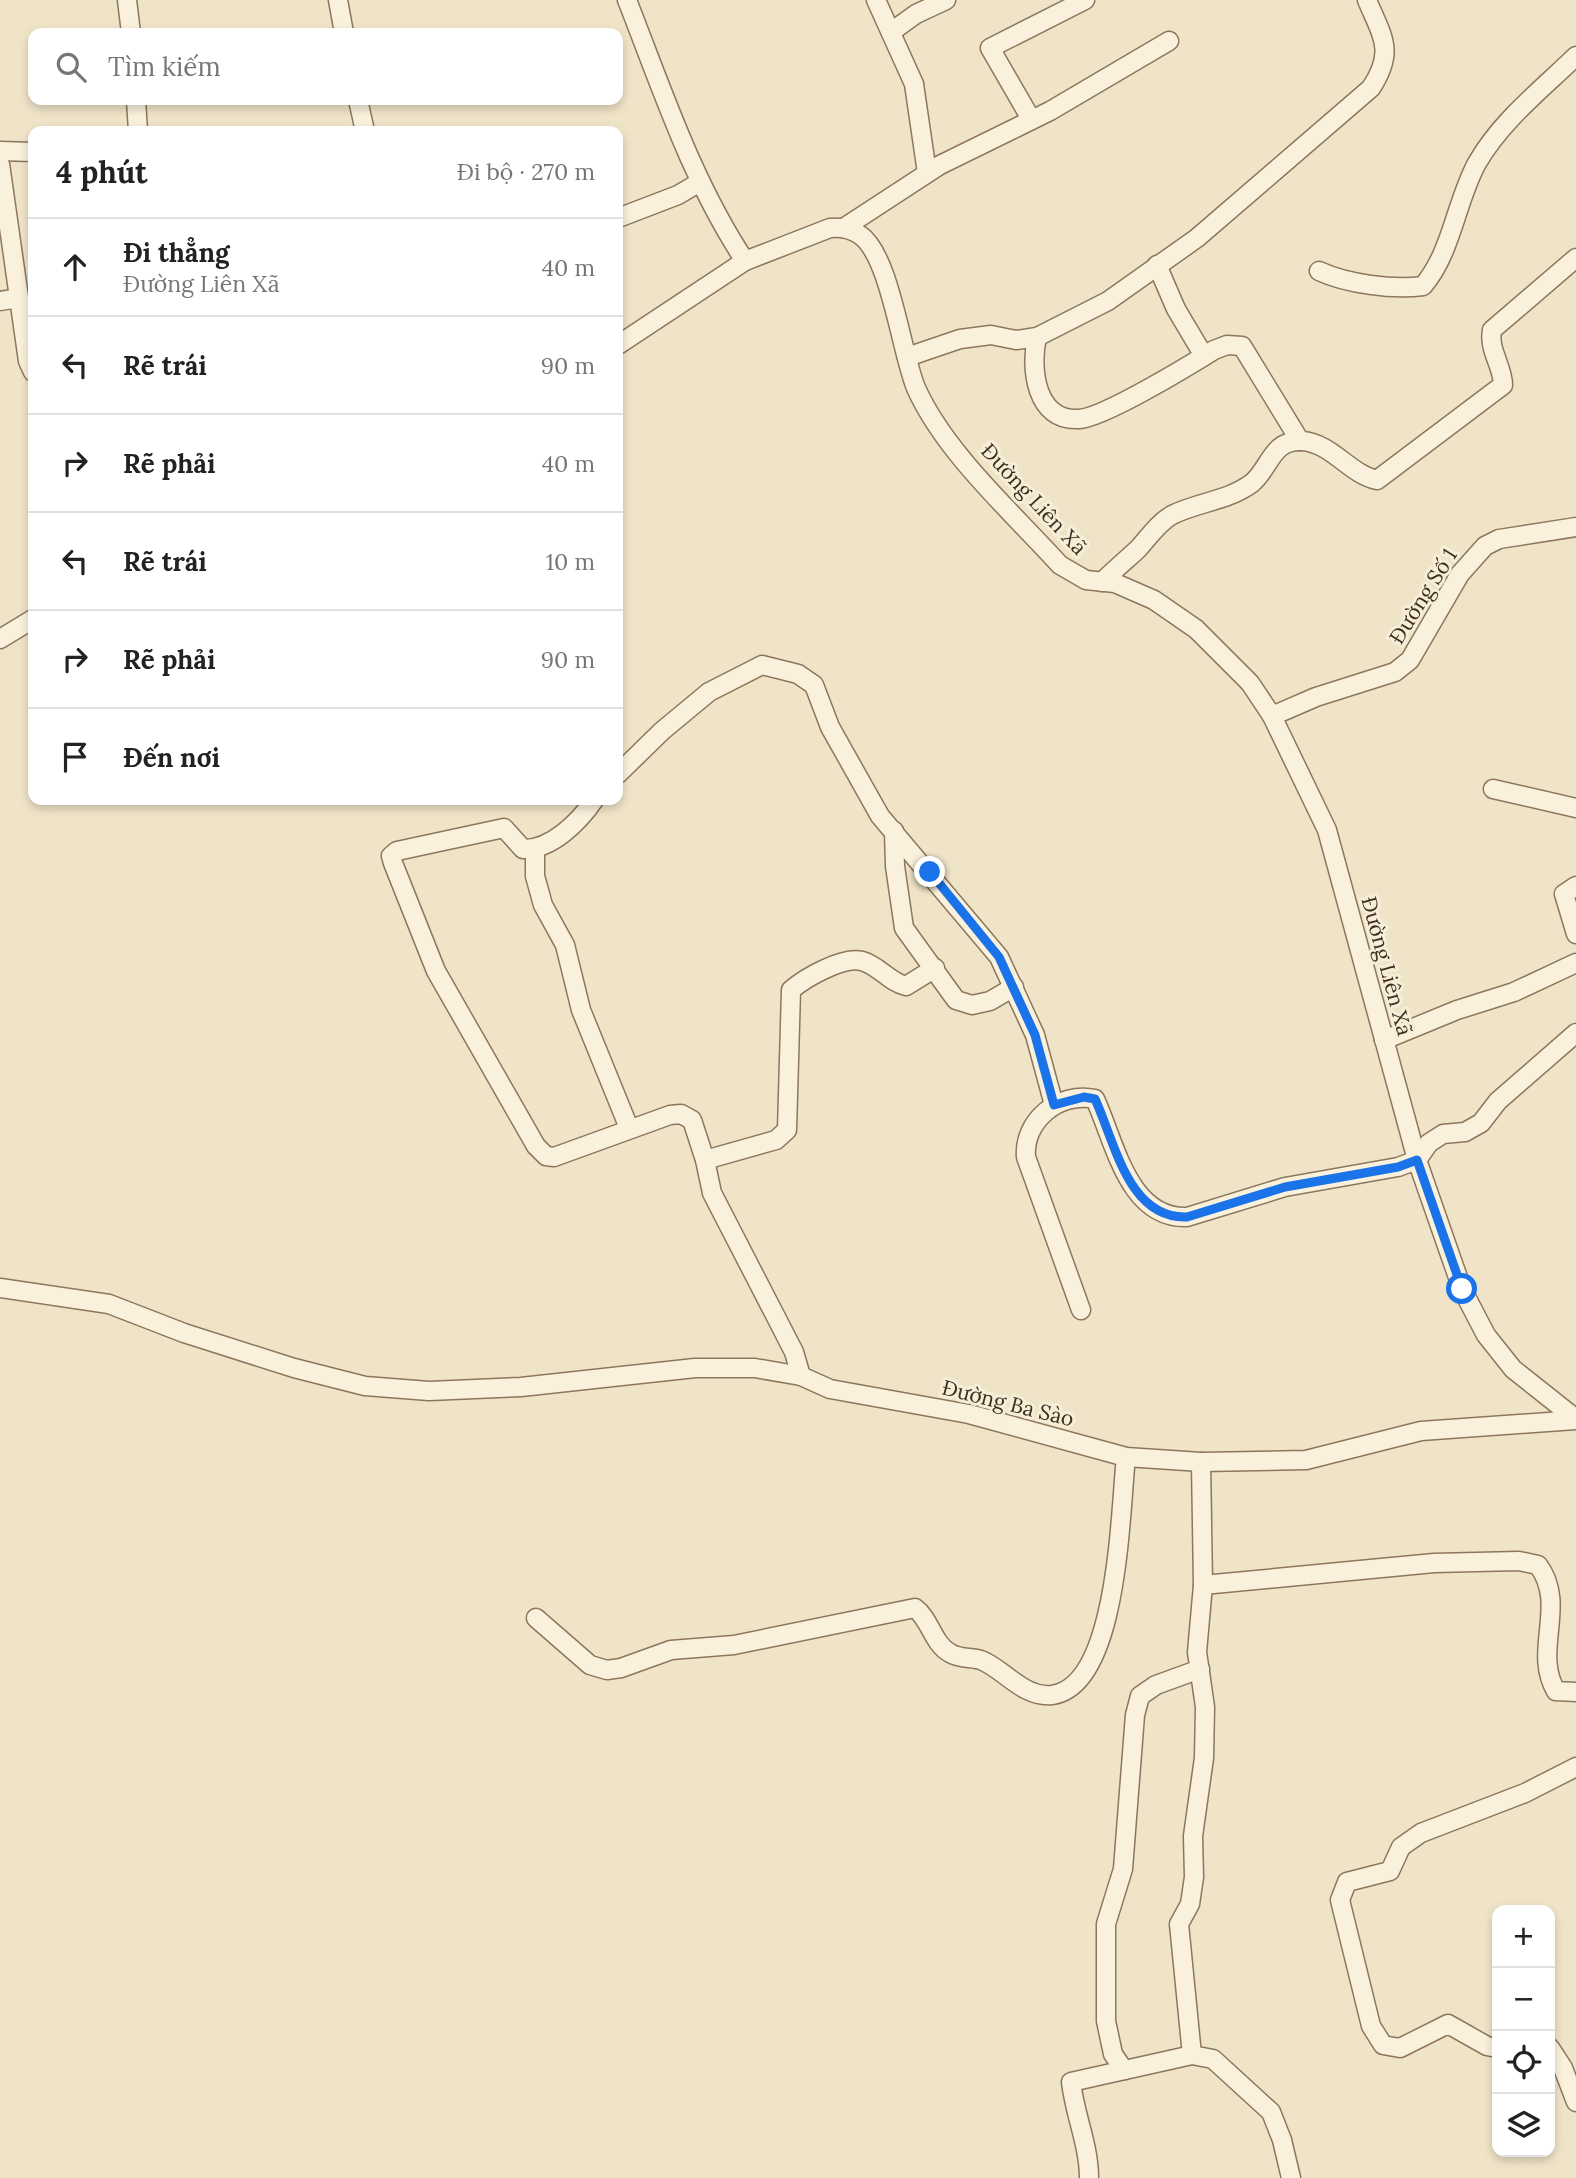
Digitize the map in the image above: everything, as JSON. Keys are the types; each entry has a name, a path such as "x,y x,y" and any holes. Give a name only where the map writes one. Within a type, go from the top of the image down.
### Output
{"street":[{"path":"127,0 130,28"},
{"path":"338,0 343,28"},
{"path":"627,0 700,183 717,219 744,261"},
{"path":"876,0 915,84 928,173"},
{"path":"891,32 916,14 946,0"},
{"path":"1031,119 990,48 1085,0"},
{"path":"907,357 960,339 991,335 1016,340 1037,337 1108,301 1197,237 1371,88 1385,66 1383,38 1367,0"},
{"path":"623,342 744,261 830,228 845,227 928,173 1050,111 1169,41"},
{"path":"1319,271 1353,281 1423,286 1439,258 1478,161 1496,135 1576,56"},
{"path":"136,105 138,126"},
{"path":"359,105 364,126"},
{"path":"0,151 28,152"},
{"path":"0,164 28,361"},
{"path":"623,216 700,183"},
{"name":"Đường Liên Xã","path":"845,227 862,236 874,252 916,387 930,413 974,470 1060,565 1086,580 1129,588 1154,600 1196,629 1250,683 1272,716 1327,830 1417,1160 1462,1289 1486,1335 1513,1368 1576,1419"},
{"path":"1102,582 1154,529 1173,515 1237,492 1261,474 1269,457 1283,445 1300,441 1318,445 1362,477 1377,480 1404,463 1503,385 1503,375 1490,340 1492,330 1576,258"},
{"path":"1157,265 1176,309 1205,356"},
{"path":"0,301 19,299"},
{"path":"1037,337 1033,354 1038,393 1063,417 1080,419 1123,401 1227,345 1242,346 1300,441"},
{"name":"Đường Số 1","path":"1272,716 1315,697 1395,672 1410,660 1460,574 1485,546 1499,539 1576,527"},
{"path":"0,639 28,622"},
{"path":"623,770 662,731 709,692 762,665 798,674 814,685 830,727 880,816 974,924 999,957 1035,1035 1054,1105"},
{"path":"1493,789 1576,808"},
{"path":"591,805 583,816 556,838 534,849 523,849 504,828 397,851 391,856 436,971 536,1146 546,1156 554,1157 629,1128 681,1114 692,1120 705,1160 712,1194 794,1352 801,1376"},
{"path":"894,831 895,866 904,928 956,1000 972,1005 990,1001 1014,987"},
{"path":"534,849 536,876 543,905 565,945 581,1010 629,1128"},
{"path":"1576,886 1564,894 1576,934"},
{"path":"705,1160 776,1140 788,1130 791,990 808,975 848,960 863,961 906,986 935,968"},
{"path":"1384,1040 1457,1010 1514,992 1576,963"},
{"path":"1081,1310 1026,1157 1025,1142 1030,1128 1054,1105 1084,1097 1095,1099 1129,1178 1143,1202 1172,1217 1187,1217 1285,1187 1398,1167 1417,1160 1429,1143 1443,1134 1465,1132 1480,1123 1498,1101 1576,1033"},
{"name":"Đường Ba Sào","path":"0,1288 108,1304 184,1333 353,1383 429,1391 521,1387 695,1367 755,1368 801,1376 830,1390 969,1414 1126,1457 1201,1462 1306,1460 1421,1431 1576,1419"},
{"path":"536,1618 590,1665 607,1670 621,1668 671,1650 734,1645 915,1608 925,1616 940,1644 950,1654 982,1660 1012,1681 1036,1693 1051,1695 1066,1690 1080,1678 1101,1642 1109,1612 1126,1457"},
{"path":"1192,2055 1179,1924 1190,1904 1193,1836 1203,1758 1205,1707 1197,1652 1203,1586 1201,1462"},
{"path":"1203,1586 1434,1563 1519,1561 1538,1565 1549,1580 1552,1606 1547,1676 1556,1690 1576,1692"},
{"path":"1124,2070 1113,2053 1106,2021 1106,1924 1123,1868 1135,1715 1140,1696 1156,1685 1200,1669"},
{"path":"1492,2047 1448,2024 1400,2048 1383,2045 1371,2026 1340,1900 1347,1882 1390,1871 1401,1847 1421,1833 1525,1793 1576,1767"},
{"path":"1089,2178 1087,2148 1074,2110 1071,2082 1192,2055 1213,2060 1270,2112 1282,2140 1291,2178"},
{"path":"1555,2056 1563,2068 1576,2102"}],"route":[{"path":"930,872 999,957 1035,1035 1054,1105 1084,1097 1095,1099 1129,1178 1143,1202 1172,1217 1187,1217 1285,1187 1398,1167 1417,1160 1462,1289"}]}
